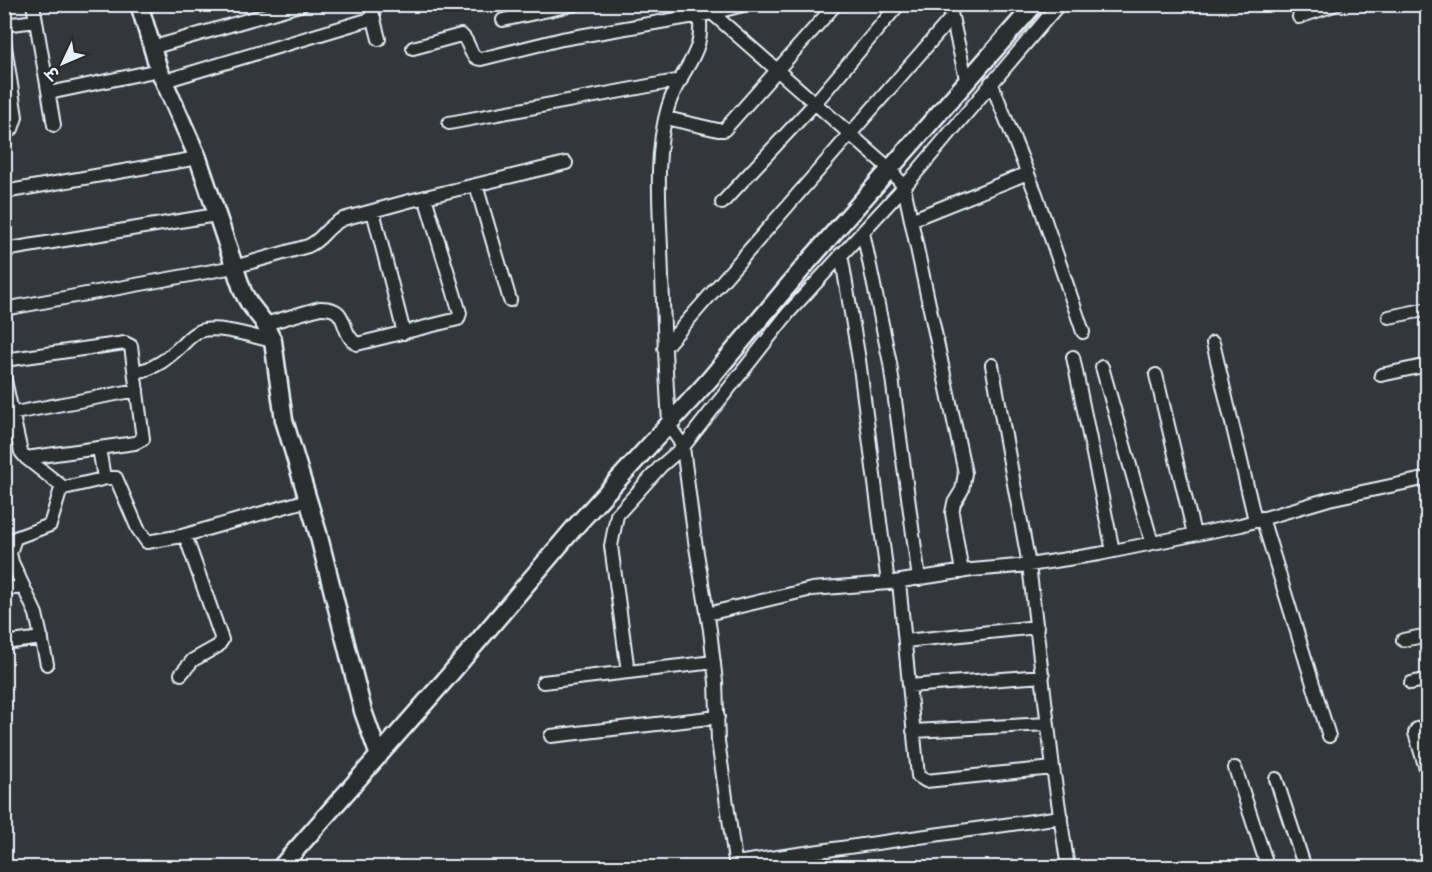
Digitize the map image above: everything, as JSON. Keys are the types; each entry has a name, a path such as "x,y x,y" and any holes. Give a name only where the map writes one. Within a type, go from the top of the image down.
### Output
{"street":[{"path":"33,4 54,125"},
{"path":"139,4 162,75 198,158 234,267 249,303 265,324 273,341 284,420 308,500 363,711 379,756"},
{"path":"152,48 303,4"},
{"path":"370,4 379,39"},
{"path":"503,20 576,4"},
{"path":"413,48 461,34 468,40 473,56 481,59 562,39 747,4"},
{"path":"666,118 724,130 836,4"},
{"path":"722,203 815,104 899,4"},
{"path":"280,867 379,756 575,527 676,435 863,232 967,83 1035,4"},
{"path":"628,672 611,546 614,523 624,506 661,466 676,435 732,354 808,262 898,179 991,82 1059,4"},
{"path":"1299,17 1337,4"},
{"path":"703,11 777,70 898,179 911,220 964,473 962,490 954,503 952,513 962,572"},
{"path":"703,11 702,34 697,52 669,105 662,137 658,187 664,348 676,435 714,662 722,773 735,865 1061,817"},
{"path":"951,11 967,83"},
{"path":"664,348 850,134 951,11"},
{"path":"49,93 162,75 374,18"},
{"path":"4,25 36,21"},
{"path":"4,40 16,117 12,129 4,133"},
{"path":"449,123 681,80"},
{"path":"991,82 1028,173 1083,332"},
{"path":"4,192 198,158"},
{"path":"4,309 234,267 316,243 333,223 425,197 566,163"},
{"path":"911,220 1028,173"},
{"path":"476,185 510,300"},
{"path":"265,324 328,308 341,315 351,340 357,344 453,321 460,317 425,197"},
{"path":"373,211 404,333"},
{"path":"4,250 216,215"},
{"path":"863,232 890,363 919,579"},
{"path":"841,254 893,583 905,641 918,776 926,782 1053,768"},
{"path":"1389,317 1428,309"},
{"path":"135,372 153,368 165,361 191,337 203,330 230,332 273,341"},
{"path":"4,360 125,343 131,346 143,439 135,443 26,458"},
{"path":"1213,343 1259,519 1329,736"},
{"path":"1073,357 1113,551"},
{"path":"992,365 1029,566 1047,724 1068,867"},
{"path":"1380,375 1428,365"},
{"path":"1102,367 1152,543"},
{"path":"1156,375 1194,534"},
{"path":"4,376 8,415 18,445 26,458 64,488"},
{"path":"8,415 137,390"},
{"path":"99,448 104,478"},
{"path":"47,664 36,614 10,553 15,538 50,525 60,492 64,488 112,477 118,482 138,529 147,542 185,535 308,500"},
{"path":"707,614 812,589 893,583 962,572 1029,566 1113,551 1259,519 1329,499 1428,478"},
{"path":"181,674 193,660 218,646 222,640 185,535"},
{"path":"4,589 23,587"},
{"path":"905,641 1037,627"},
{"path":"1403,640 1428,635"},
{"path":"4,643 42,638"},
{"path":"543,682 714,662"},
{"path":"909,686 1043,676"},
{"path":"1411,682 1428,679"},
{"path":"551,736 717,717"},
{"path":"913,731 1047,724"},
{"path":"1428,726 1417,729 1415,734 1428,775"},
{"path":"1235,768 1268,867"},
{"path":"1276,779 1305,867"}]}
